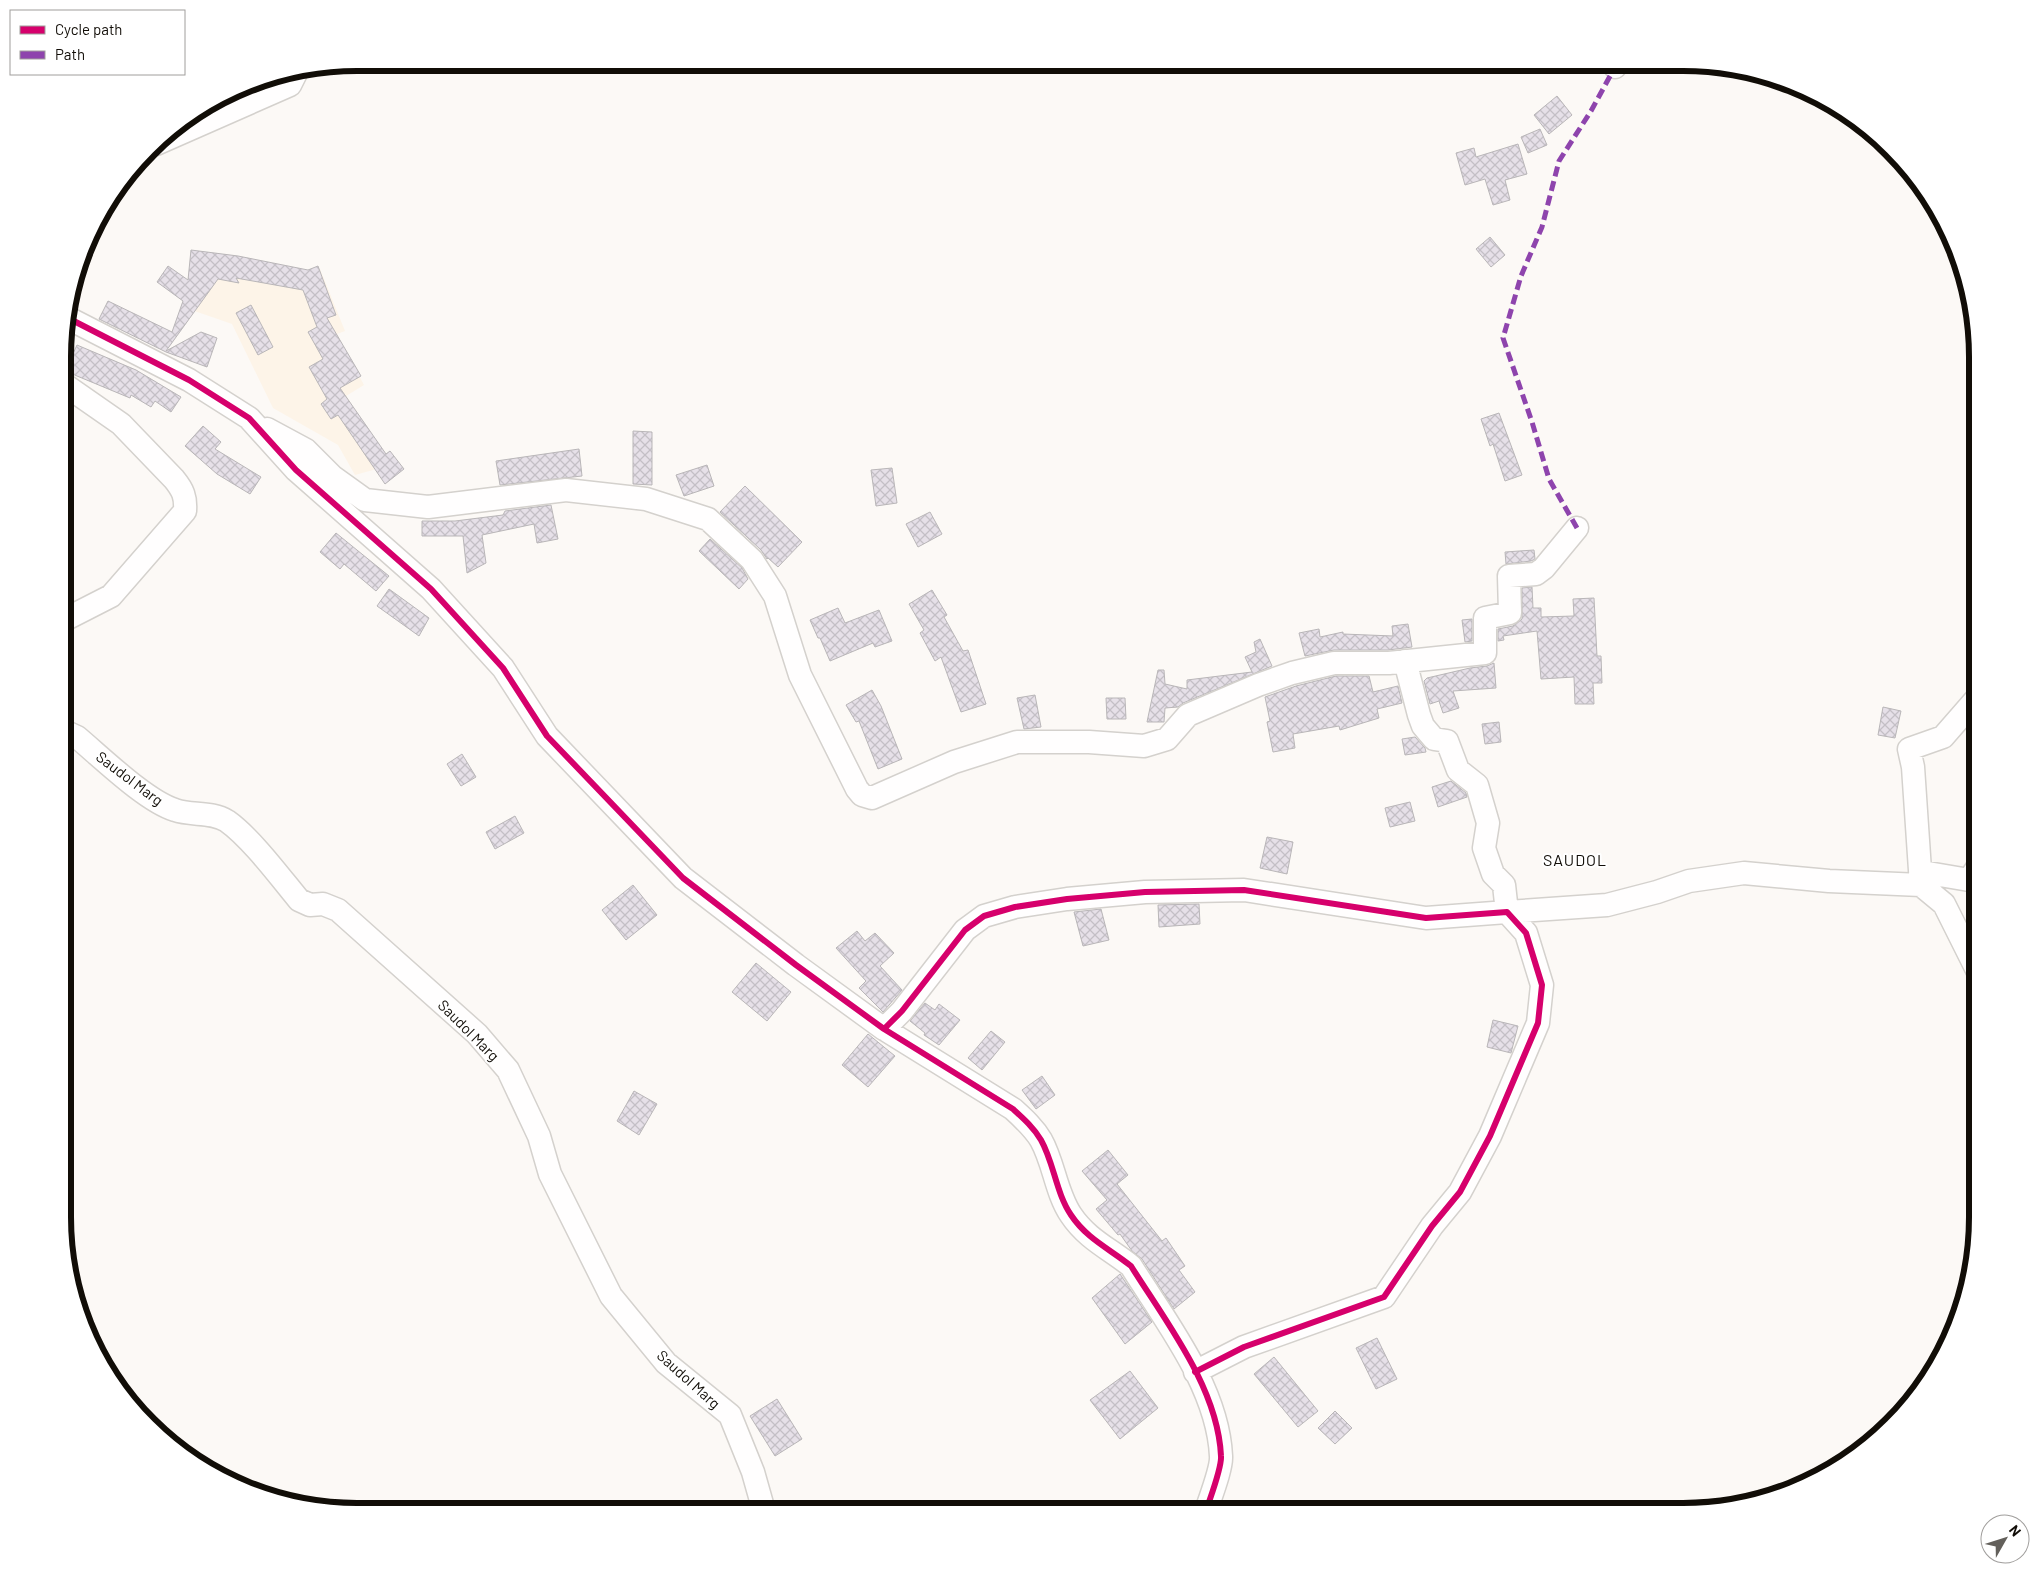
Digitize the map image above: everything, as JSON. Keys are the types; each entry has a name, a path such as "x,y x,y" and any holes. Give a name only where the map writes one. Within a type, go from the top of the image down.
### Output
{"street":[{"path":"178,134 290,84 293,79"},
{"path":"74,321 189,380 249,418 306,450 332,477 365,500 428,507 566,490 646,499 708,519 752,560 775,596 800,675 857,789 862,795 872,798 954,762 1017,742 1089,742 1144,746 1167,739 1188,715 1258,685 1292,673 1334,663 1405,661 1485,653 1485,618 1510,613 1509,576 1536,574 1544,568 1577,528"},
{"path":"71,389 121,424 174,479 186,498 185,511 111,596 71,616"},
{"path":"249,418 296,470 431,589 504,668 547,736 683,878 884,1030 1013,1109 1029,1123 1042,1141 1070,1214 1093,1240 1118,1255 1131,1266 1195,1372 1215,1419 1222,1458 1208,1503"},
{"path":"1195,1372 1244,1347 1384,1297 1432,1226 1460,1192 1490,1136 1538,1024 1542,985 1526,933 1507,912 1504,885 1493,874 1484,848 1488,823 1477,786 1458,770 1447,741 1434,739 1423,726 1405,661"},
{"path":"1921,884 1913,767 1908,749 1942,737 1969,707"},
{"name":"Saudol Marg","path":"71,734 77,737 150,797 175,810 209,814 225,820 238,830 299,900 310,905 323,904 338,910 477,1034 508,1070 539,1136 550,1174 610,1296 666,1363 730,1415 753,1472 762,1503"},
{"path":"884,1030 902,1011 965,930 984,916 1067,898 1145,892 1244,890 1426,918 1607,905 1657,892 1689,881 1744,872 1829,881 1921,884 1944,904 1969,954"},
{"path":"1921,884 1928,874 1969,880"}],"shaded area":[{"path":"191,260 291,279 320,269 345,331 337,334 364,385 346,396 389,460 373,470 355,475 338,445 273,408 232,324 183,307"}],"building":[{"path":"1557,96 1572,115 1549,134 1534,115"},
{"path":"1540,129 1547,145 1528,153 1521,137"},
{"path":"1518,144 1527,174 1505,180 1510,200 1493,205 1485,179 1465,185 1456,153 1474,148 1476,157"},
{"path":"1490,237 1505,255 1491,267 1476,249"},
{"path":"191,250 238,256 308,270 318,266 336,315 327,318 361,376 340,388 386,454 390,451 404,469 385,484 338,415 331,419 321,404 327,399 309,367 323,359 308,332 317,327 303,290 236,278 239,283 218,279 166,351 201,332 217,338 207,367 166,352 99,319 108,301 172,332 183,301 157,282 168,266 188,280"},
{"path":"251,305 273,347 258,355 236,313"},
{"path":"77,345 136,370 181,397 171,412 155,401 151,407 131,395 130,398 71,373 71,358"},
{"path":"1499,413 1522,475 1505,481 1493,444 1490,446 1481,419"},
{"path":"203,426 221,442 215,449 261,477 250,494 217,474 185,446"},
{"path":"633,431 652,432 652,485 633,484"},
{"path":"579,449 582,476 500,485 496,461"},
{"path":"707,465 714,486 684,496 676,475"},
{"path":"892,468 897,503 876,506 871,470"},
{"path":"745,486 802,542 778,567 767,559 761,550 720,512"},
{"path":"551,505 558,539 537,543 534,524 482,535 486,563 467,573 463,536 422,536 422,521 455,521 503,515 505,511"},
{"path":"930,512 942,534 918,547 906,524"},
{"path":"336,533 389,576 376,591 344,564 340,569 320,552"},
{"path":"710,539 742,568 748,579 739,589 699,551"},
{"path":"1534,550 1535,559 1531,561 1506,564 1505,552"},
{"path":"1532,587 1533,608 1541,608 1541,617 1574,616 1573,599 1594,598 1597,656 1601,656 1602,683 1593,683 1594,704 1575,704 1574,677 1541,679 1537,631 1503,636 1504,640 1498,641 1498,629 1513,626 1522,619 1522,588"},
{"path":"389,589 429,618 419,636 377,606"},
{"path":"932,590 947,615 944,617 963,651 968,650 986,704 961,712 941,657 935,661 920,633 924,630 909,604"},
{"path":"838,608 845,623 879,610 892,641 875,647 873,643 830,661 810,620"},
{"path":"1472,619 1472,641 1465,642 1462,620"},
{"path":"1408,624 1412,647 1388,650 1334,650 1305,656 1299,633 1319,629 1320,637 1343,632 1343,634 1393,636 1392,626"},
{"path":"1260,639 1272,666 1183,703 1178,707 1165,708 1164,722 1147,722 1158,670 1164,670 1165,684 1187,689 1187,680 1252,672 1245,657 1256,652 1254,642"},
{"path":"1494,663 1496,688 1453,691 1459,708 1443,713 1439,701 1430,704 1424,681 1427,678"},
{"path":"1336,676 1369,676 1373,692 1398,686 1402,703 1377,709 1379,718 1340,730 1339,726 1293,734 1295,748 1273,752 1267,722 1270,721 1265,697 1296,686"},
{"path":"872,690 881,706 902,759 878,769 859,721 856,722 846,705"},
{"path":"1035,695 1041,727 1024,729 1017,698"},
{"path":"1106,698 1125,698 1126,719 1107,719"},
{"path":"1883,707 1901,711 1895,738 1878,735"},
{"path":"1499,722 1501,742 1485,744 1482,724"},
{"path":"1415,737 1425,748 1426,752 1405,755 1402,739"},
{"path":"462,754 476,777 461,786 447,764"},
{"path":"1451,781 1466,793 1467,797 1438,807 1432,787"},
{"path":"1410,802 1415,821 1390,827 1385,808"},
{"path":"515,816 524,833 495,849 486,832"},
{"path":"1267,837 1293,842 1287,874 1260,868"},
{"path":"633,885 657,915 626,940 602,910"},
{"path":"1199,904 1200,924 1159,927 1158,905"},
{"path":"1101,909 1109,940 1083,946 1074,912"},
{"path":"857,931 865,941 875,933 894,953 880,966 902,990 883,1012 859,988 866,981 836,948"},
{"path":"756,963 791,992 767,1021 732,992"},
{"path":"925,1003 935,1010 939,1004 960,1020 939,1045 924,1035 925,1033 910,1021"},
{"path":"1493,1020 1518,1026 1511,1053 1487,1047"},
{"path":"991,1031 1005,1042 982,1070 968,1058"},
{"path":"868,1034 895,1056 868,1087 842,1065"},
{"path":"1042,1076 1055,1095 1036,1109 1022,1090"},
{"path":"634,1091 657,1104 639,1135 617,1121"},
{"path":"1108,1150 1128,1175 1117,1184 1162,1241 1166,1238 1185,1266 1179,1270 1195,1292 1174,1309 1142,1259 1132,1251 1120,1234 1118,1235 1096,1209 1107,1200 1082,1171"},
{"path":"1120,1274 1152,1322 1125,1344 1092,1298"},
{"path":"1377,1338 1397,1379 1376,1389 1356,1348"},
{"path":"1274,1357 1318,1411 1298,1427 1254,1374"},
{"path":"1130,1371 1158,1408 1120,1439 1090,1400"},
{"path":"777,1399 802,1439 775,1456 750,1416"},
{"path":"1335,1411 1352,1428 1335,1444 1318,1428"}],"marked path":[{"path":"1577,528 1549,479 1532,422 1503,338 1521,276 1542,227 1559,161 1591,111 1613,71"}],"cycle path":[{"path":"74,321 189,380 249,418 296,470 431,589 503,668 547,736 683,878 796,965 884,1029 1013,1109 1028,1124 1038,1136 1045,1149 1062,1197 1071,1215 1091,1237 1131,1266 1188,1356 1200,1381 1211,1406 1218,1431 1221,1456 1218,1475 1209,1503"},
{"path":"884,1029 902,1011 965,930 984,916 1015,907 1067,899 1145,892 1244,890 1426,918 1507,912 1526,933 1542,985 1538,1023 1490,1136 1460,1192 1432,1226 1384,1297 1244,1347 1195,1372"}],"district":[{"name":"SAUDOL","path":"1575,859"}]}
